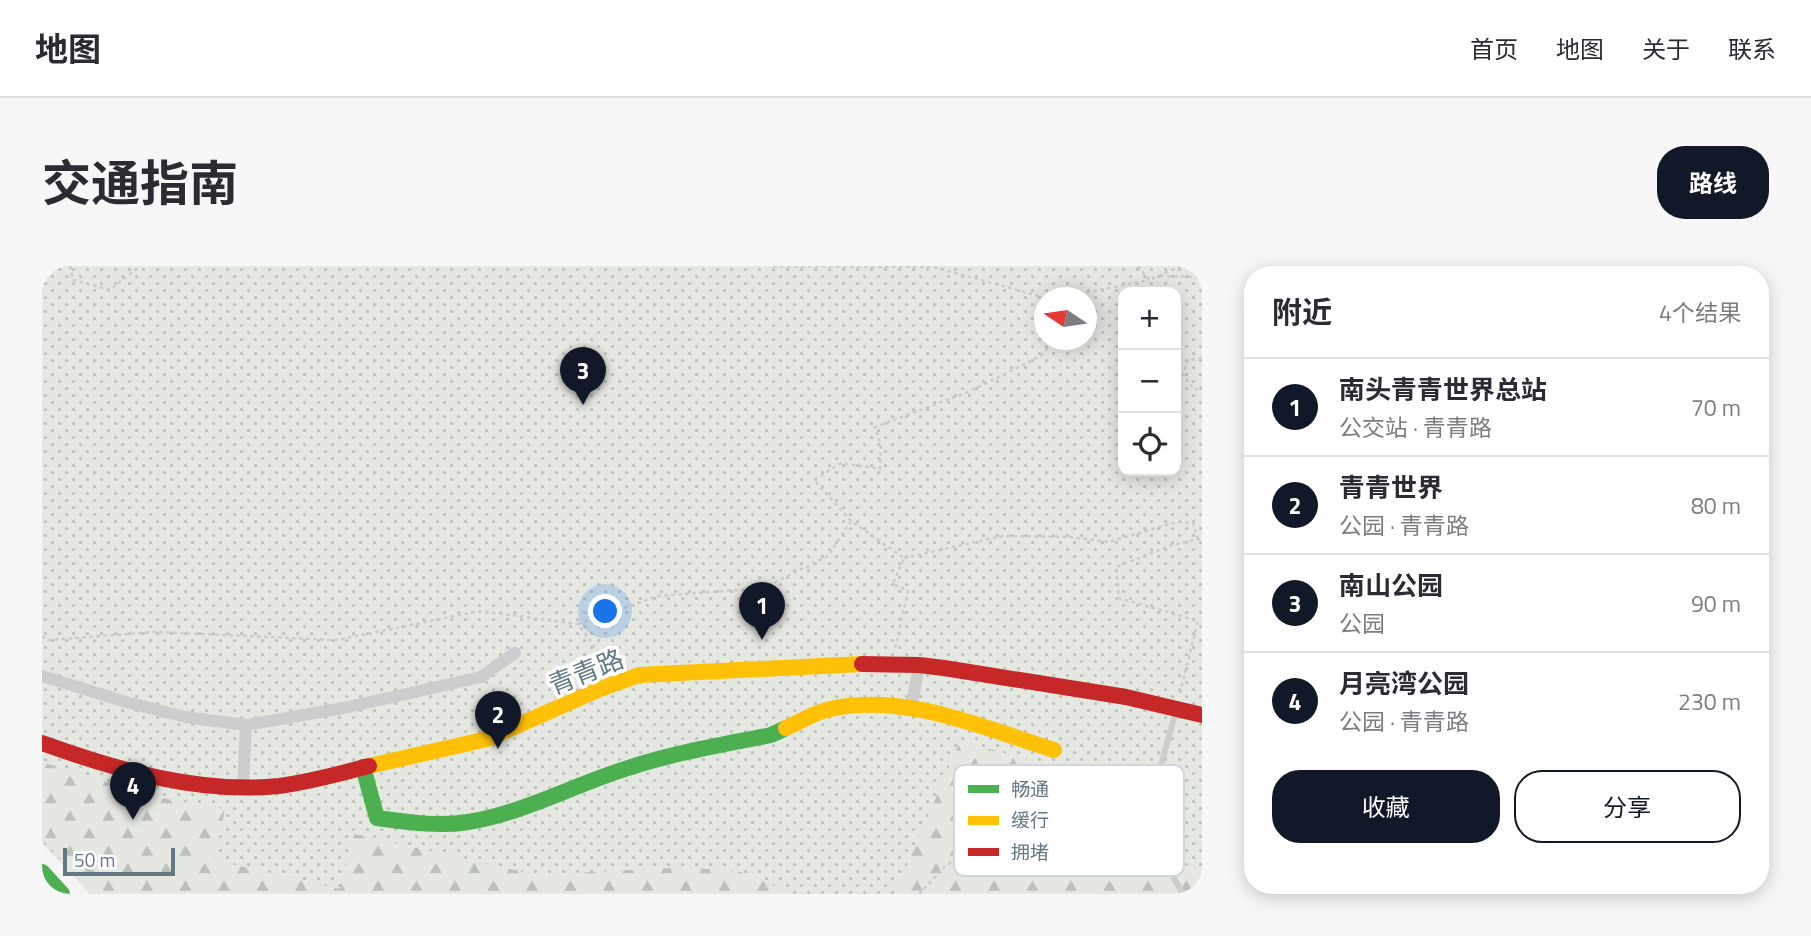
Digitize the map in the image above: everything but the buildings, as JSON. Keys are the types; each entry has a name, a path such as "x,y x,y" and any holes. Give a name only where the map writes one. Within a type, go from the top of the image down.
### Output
{"street":[{"path":"42,676 185,717 246,725 344,708 481,677 515,653"},
{"name":"青青路","path":"42,743 184,782 276,786 487,739 568,706 606,685 639,675 891,664 919,665 1126,697 1202,715"},
{"path":"911,709 919,665"},
{"path":"363,767 377,818 412,823 466,822 537,803 624,769 670,756 771,735 827,709 865,703 949,717 1054,750"},
{"path":"243,786 246,725"},
{"path":"42,872 62,894"}],"lane":[{"path":"1161,765 1177,709"},
{"path":"1172,876 1183,894"}],"path":[{"path":"70,266 73,280 110,290 140,266"},
{"path":"773,266 934,267 1034,295"},
{"path":"1138,266 1149,280"},
{"path":"1097,290 1149,280 1181,266"},
{"path":"1157,276 1202,277"},
{"path":"1046,350 1041,356 968,391 875,427 881,445 880,469 841,463 814,481 851,521 904,558 1003,536 1069,537 1109,542 1177,522 1193,523 1200,540 1172,545 1116,567 1119,598 1198,621 1177,709"},
{"path":"1202,358 1188,360 1183,374 1194,390 1202,387"},
{"path":"42,636 47,640 156,632 337,640 480,611 578,624 658,596 762,588 828,556 851,521"},
{"path":"891,664 908,591 894,584 904,558"},
{"path":"578,624 619,681"},
{"path":"919,894 954,860"}],"green space":[{"path":"42,266 1202,266 1202,894 90,894 42,843"},
{"path":"960,741 1035,761 1034,765 954,765 954,876 1184,876 1184,865 1200,869 1202,894 895,894"},
{"path":"42,762 150,796 225,809 214,860 340,889 354,834 537,875 686,867 741,872 794,894 93,894 42,839"}],"traffic: fast":[{"path":"363,767 377,818 422,823 468,822 547,799 643,763 771,735 786,728"},
{"path":"42,872 62,894"}],"traffic: slow":[{"path":"369,766 487,739 600,689 639,675 862,664"},
{"path":"786,728 830,709 886,705 944,715 1054,750"}],"traffic: jam":[{"path":"862,664 944,668 1126,697 1202,715"},
{"path":"42,743 129,771 218,786 279,786 369,766"}],"place":[{"name":"南山公园","path":"583,405"},
{"name":"南头青青世界总站","path":"762,640"},
{"name":"青青世界","path":"498,749"},
{"name":"月亮湾公园","path":"133,820"}]}
